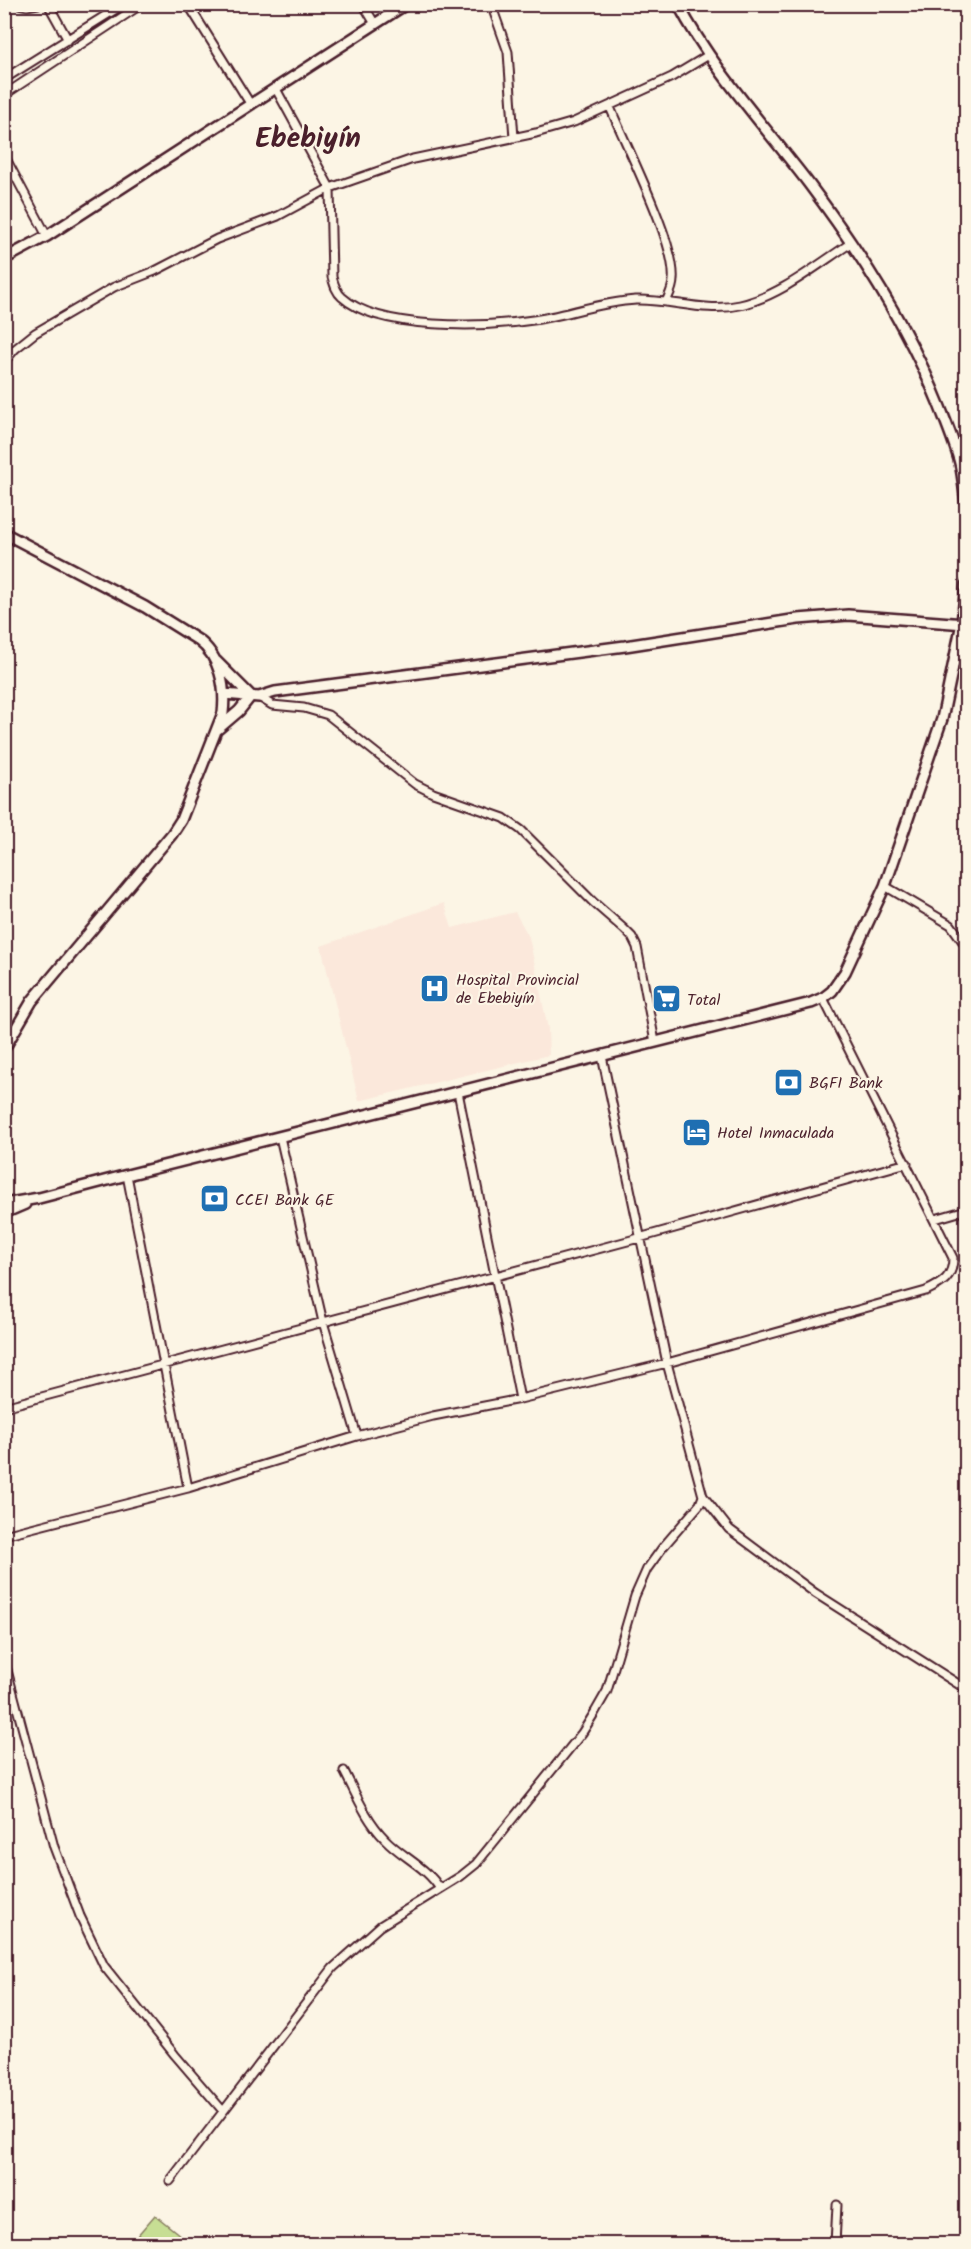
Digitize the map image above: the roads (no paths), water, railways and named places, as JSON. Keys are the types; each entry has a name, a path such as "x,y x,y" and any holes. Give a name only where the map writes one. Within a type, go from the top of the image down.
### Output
{"street":[{"path":"18,4 27,6 38,4"},
{"path":"48,4 68,40"},
{"path":"4,79 124,4"},
{"path":"4,95 142,4"},
{"path":"188,4 251,105"},
{"path":"363,4 375,24"},
{"path":"4,259 47,236 406,4"},
{"path":"492,4 508,52 514,138"},
{"path":"678,4 707,56 809,184 851,243 897,317 934,392 959,463 966,504"},
{"path":"4,362 15,349 35,333 114,287 155,271 217,239 278,216 330,188 413,159 574,123 672,77 707,56"},
{"path":"276,89 330,188 332,277 336,289 341,297 354,306 373,314 452,325 488,326 535,320 637,300 719,308 741,305 764,297 802,276 851,243"},
{"path":"610,107 654,208 667,244 674,279 666,302"},
{"path":"4,155 47,236"},
{"path":"4,533 154,613 205,646 215,660 255,697 272,705 304,708 328,715 415,784 433,793 504,818 521,830 593,902 632,937 637,947 655,1042"},
{"path":"4,1204 39,1198 811,1003 823,998 832,991 846,972 885,886 942,719 964,624 966,585"},
{"path":"224,694 255,697 275,692 648,643 798,619 848,615 964,624"},
{"path":"4,1049 8,1036 32,1001 172,834 188,804 223,713 224,694 215,660"},
{"path":"216,731 255,697"},
{"path":"885,886 951,925 966,946"},
{"path":"4,1534 188,1488 357,1436 433,1416 520,1399 667,1363 926,1291 943,1283 953,1271 953,1258 823,998"},
{"path":"602,1056 667,1363 703,1496 729,1529 799,1582 966,1689"},
{"path":"458,1092 520,1399"},
{"path":"280,1137 323,1322 357,1436"},
{"path":"4,1407 639,1238 907,1163"},
{"path":"127,1175 188,1488"},
{"path":"4,1213 39,1198"},
{"path":"935,1219 966,1210"},
{"path":"170,2181 333,1968 380,1926 476,1864 582,1732 607,1691 635,1596 647,1569 700,1504 703,1496"},
{"path":"4,1659 54,1847 80,1916 104,1966 223,2111"},
{"path":"344,1771 376,1829 385,1840 430,1875 440,1889"},
{"path":"835,2244 837,2205"}],"place":[{"name":"Hospital Provincial de Ebebiyín","path":"435,988"},
{"name":"Total","path":"666,999"},
{"name":"BGFI Bank","path":"788,1082"},
{"name":"Hotel Inmaculada","path":"696,1132"},
{"name":"CCEI Bank GE","path":"214,1199"}],"district":[{"name":"Ebebiyín","path":"308,137"}]}
